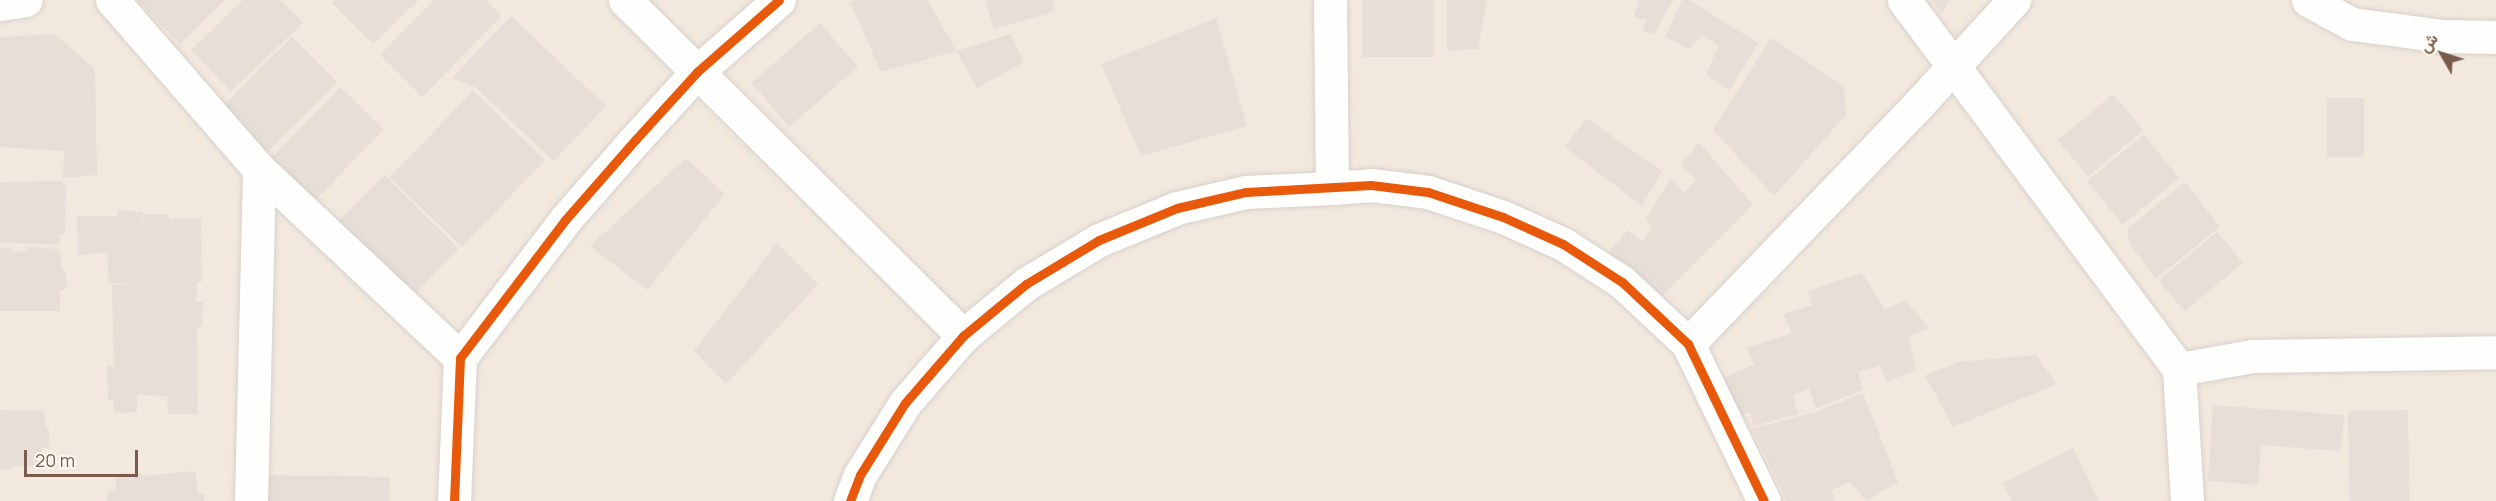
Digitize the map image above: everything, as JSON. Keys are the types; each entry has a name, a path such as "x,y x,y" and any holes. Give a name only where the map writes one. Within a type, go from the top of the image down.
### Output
{"street":[{"path":"0,4 26,0"},
{"path":"112,0 259,169 460,358"},
{"path":"625,0 963,336"},
{"path":"454,501 460,358 565,220 697,72 779,0"},
{"path":"1330,0 1332,188"},
{"path":"1904,0 2179,369 2187,501"},
{"path":"1688,344 1953,68 2014,0"},
{"path":"2308,0 2352,24 2443,36 2496,37"},
{"path":"251,501 259,169"},
{"path":"850,501 861,475 905,403 963,336 1026,284 1080,251 1099,240 1177,208 1246,192 1371,185 1428,192 1503,217 1563,244 1622,282 1688,344 1764,501"},
{"path":"2179,369 2253,356 2496,352"}],"shaded area":[{"path":"0,0 2496,0 2496,501 0,501"}],"building":[{"path":"137,0 225,0 180,44"},
{"path":"243,0 280,0 303,23 231,91 191,50"},
{"path":"335,0 419,0 373,44 332,3"},
{"path":"434,0 486,0 502,16 422,97 380,55"},
{"path":"857,0 928,0 956,51 881,72 850,2"},
{"path":"985,0 1052,0 1055,11 994,29"},
{"path":"1362,0 1434,0 1434,57 1362,57"},
{"path":"1447,0 1487,0 1478,49 1447,51"},
{"path":"1639,0 1673,0 1654,34 1642,31 1647,20 1634,17"},
{"path":"1682,0 1689,0 1758,43 1729,91 1706,74 1719,45 1702,36 1689,49 1665,37"},
{"path":"1932,0 1949,0 1942,13"},
{"path":"511,16 606,106 554,161 475,87 452,78"},
{"path":"1216,18 1247,126 1141,156 1101,64"},
{"path":"820,23 858,67 789,126 751,83"},
{"path":"55,34 95,69 97,175 63,178 64,151 0,147 0,37"},
{"path":"1011,34 1024,62 977,88 956,51"},
{"path":"292,37 337,82 264,156 218,111"},
{"path":"1771,38 1844,87 1846,115 1774,196 1713,130"},
{"path":"340,87 384,129 314,201 271,159"},
{"path":"473,91 545,160 462,247 390,177"},
{"path":"2113,94 2143,130 2088,176 2058,140"},
{"path":"2327,98 2364,98 2364,157 2327,157"},
{"path":"1586,118 1662,171 1642,206 1565,147"},
{"path":"2144,135 2179,179 2123,224 2087,181"},
{"path":"1699,142 1753,205 1663,295 1605,256 1628,230 1642,241 1652,229 1646,218 1671,179 1683,193 1696,181 1681,165"},
{"path":"686,158 725,194 647,290 590,246"},
{"path":"385,175 459,249 403,304 330,230"},
{"path":"60,181 66,185 65,235 60,234 59,244 0,243 0,182"},
{"path":"2185,182 2220,227 2156,278 2130,245 2127,229"},
{"path":"118,210 143,212 141,240 144,214 168,214 170,219 201,218 202,282 197,282 196,302 203,302 202,326 197,327 198,414 168,414 167,396 137,395 137,412 114,413 113,400 108,399 107,365 114,367 112,285 131,283 109,283 107,252 78,255 77,216 118,216"},
{"path":"2217,232 2243,263 2184,311 2159,281"},
{"path":"777,243 818,284 726,384 694,351"},
{"path":"27,247 59,249 62,269 66,272 67,288 60,291 60,311 0,311 0,248 11,248 12,252 28,251"},
{"path":"1862,273 1885,309 1905,301 1930,328 1908,336 1916,370 1886,382 1880,365 1858,372 1863,390 1816,408 1809,389 1793,396 1798,414 1754,426 1750,412 1734,418 1718,380 1754,365 1746,348 1792,333 1783,314 1812,305 1808,291"},
{"path":"2036,355 2057,384 1953,427 1925,375 1959,362"},
{"path":"1863,393 1898,482 1867,501 1850,482 1832,490 1835,501 1787,501 1752,429 1816,412"},
{"path":"2213,405 2344,415 2341,451 2261,445 2258,485 2208,481"},
{"path":"0,410 44,411 45,428 49,428 49,446 42,449 45,467 13,466 9,470 0,469"},
{"path":"2408,410 2410,501 2350,501 2348,411"},
{"path":"2073,448 2099,501 2012,501 2003,483"},
{"path":"196,471 197,492 204,494 204,501 107,501 107,492 116,491 116,474 140,473 143,476"},
{"path":"269,475 390,477 390,501 269,501"}],"cycle path":[{"path":"454,501 460,358 565,220 636,139 697,72 779,0"},
{"path":"850,501 860,475 905,403 963,336 1026,284 1099,240 1177,208 1246,192 1371,185 1428,192 1503,217 1563,244 1622,282 1688,344 1764,501"}]}
